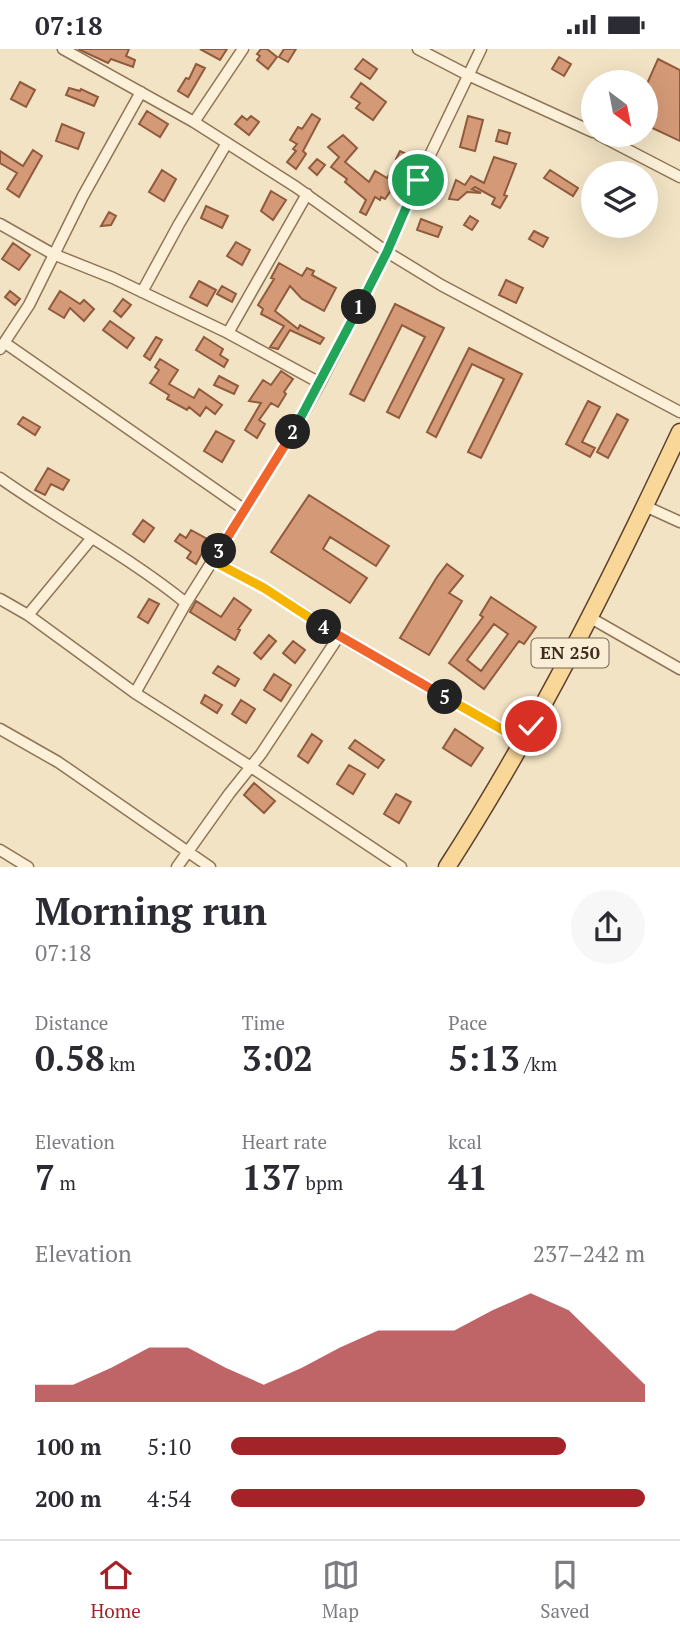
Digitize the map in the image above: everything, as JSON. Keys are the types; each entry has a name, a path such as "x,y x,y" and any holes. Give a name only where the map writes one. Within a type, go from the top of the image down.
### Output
{"main road":[{"name":"EN 250","path":"447,867 524,742 680,432"}],"street":[{"path":"63,49 194,122 307,194 387,252 441,285 680,412"},
{"path":"194,122 243,49"},
{"path":"418,49 581,127"},
{"path":"135,693 320,383 387,252 481,49"},
{"path":"141,92 53,254 29,305 2,346 244,510"},
{"path":"142,292 227,143"},
{"path":"621,147 680,177"},
{"path":"228,333 307,194"},
{"path":"0,224 53,254 228,333 320,383"},
{"path":"0,478 132,563 186,604"},
{"path":"645,506 680,522"},
{"path":"28,615 91,539"},
{"path":"213,561 264,588 339,636 524,742"},
{"path":"0,599 28,615 135,693 401,867"},
{"path":"589,617 680,669"},
{"path":"177,867 251,767 339,636"},
{"path":"0,729 58,762 210,867"},
{"path":"0,850 27,867"}],"building":[{"path":"78,49 129,49 126,56 135,60 133,67 111,59 108,63"},
{"path":"200,49 227,49 220,60"},
{"path":"261,49 267,49 277,57 268,69 257,60"},
{"path":"284,49 296,49 288,62 279,57"},
{"path":"559,57 571,64 564,76 552,69"},
{"path":"363,59 377,69 370,79 355,69"},
{"path":"658,59 680,70 680,141 658,131 658,70 653,70"},
{"path":"196,64 205,68 188,97 178,91 186,78 189,79"},
{"path":"20,82 35,90 26,107 11,99"},
{"path":"361,83 386,102 373,120 356,108 360,103 351,97"},
{"path":"69,88 81,89 98,97 94,106 66,95"},
{"path":"147,111 168,124 160,137 139,124"},
{"path":"312,114 320,119 303,151 306,154 296,169 287,162 296,151 293,149 297,144 290,140 298,127 302,129"},
{"path":"242,116 247,120 251,116 259,122 249,135 235,124"},
{"path":"468,116 483,120 475,151 460,147"},
{"path":"62,124 84,133 78,149 56,141"},
{"path":"499,130 510,133 507,144 496,141"},
{"path":"343,135 357,148 345,162 369,182 375,171 387,178 398,160 396,159 400,151 411,156 406,167 408,168 397,187 394,186 385,199 375,197 366,215 360,212 366,200 345,182 347,179 331,167 339,157 328,147"},
{"path":"33,150 42,156 19,197 7,189 17,173 0,163 0,151 23,166"},
{"path":"494,157 516,164 504,195 507,196 500,208 492,204 495,198 475,187 472,189 481,193 467,192 458,200 449,199 456,180 465,185 471,176 484,183"},
{"path":"317,159 325,165 317,175 309,168"},
{"path":"162,170 176,179 164,201 149,192"},
{"path":"550,170 578,188 573,196 544,178"},
{"path":"271,191 286,200 273,220 261,211"},
{"path":"206,206 228,216 222,228 201,218"},
{"path":"109,212 116,216 111,225 101,226"},
{"path":"470,216 478,221 472,230 464,225"},
{"path":"421,219 442,227 438,237 417,230"},
{"path":"534,231 548,238 543,247 529,239"},
{"path":"236,242 250,250 242,265 227,256"},
{"path":"13,243 30,255 19,270 2,259"},
{"path":"279,263 302,276 307,268 314,271 312,275 336,288 324,311 302,299 290,286 275,311 298,329 300,325 324,338 320,344 290,330 278,349 270,347 284,326 261,314 263,309 258,305 274,279 271,278"},
{"path":"506,280 523,288 516,303 499,295"},
{"path":"199,281 216,290 207,306 190,297"},
{"path":"222,286 236,294 232,302 217,294"},
{"path":"10,291 20,299 15,305 5,297"},
{"path":"60,291 80,304 84,300 94,309 84,321 70,308 64,318 49,309"},
{"path":"123,299 131,305 121,317 114,311"},
{"path":"395,304 444,328 399,418 387,412 425,337 402,325 364,401 350,394"},
{"path":"110,321 134,338 127,348 103,330"},
{"path":"156,337 162,340 150,360 144,356"},
{"path":"204,337 223,349 220,355 228,360 224,367 196,350"},
{"path":"469,348 522,374 481,458 468,452 504,379 472,364 436,437 427,432"},
{"path":"160,359 178,370 169,384 194,398 199,389 222,405 215,414 206,407 200,416 189,407 187,410 167,399 169,395 150,383 159,370 155,367"},
{"path":"281,371 293,379 278,407 271,403 259,420 265,424 257,438 245,430 261,403 249,401 263,380 271,385"},
{"path":"219,376 238,386 234,394 214,385"},
{"path":"588,401 600,407 582,442 595,448 590,457 566,444"},
{"path":"617,414 628,420 608,458 597,452"},
{"path":"23,417 40,427 35,435 18,424"},
{"path":"216,431 234,441 222,462 204,451"},
{"path":"48,468 69,480 63,490 51,484 45,495 35,490"},
{"path":"309,495 389,546 376,566 330,537 323,549 367,578 350,603 271,552"},
{"path":"143,520 154,528 144,542 133,534"},
{"path":"191,530 209,540 196,564 187,558 191,552 175,541 180,534 186,538"},
{"path":"447,564 463,576 449,593 462,601 429,655 400,638"},
{"path":"491,597 536,627 524,644 519,641 484,689 449,663 483,617 480,615","holes":["494,624 508,634 481,671 467,660"]},
{"path":"234,598 251,610 238,629 240,630 235,640 190,612 196,601 221,617"},
{"path":"149,599 159,604 148,623 138,617"},
{"path":"269,635 276,641 261,659 254,653"},
{"path":"293,641 305,650 295,663 283,653"},
{"path":"218,666 239,679 235,686 213,673"},
{"path":"274,674 291,685 281,701 264,690"},
{"path":"205,695 222,705 217,713 201,703"},
{"path":"241,700 255,709 246,723 232,714"},
{"path":"455,729 483,748 471,766 443,748"},
{"path":"312,734 322,741 308,763 298,756"},
{"path":"355,740 384,760 378,768 349,748"},
{"path":"349,765 365,774 353,794 337,784"},
{"path":"254,783 275,801 264,813 244,795"},
{"path":"396,794 411,802 399,823 384,814"}],"route":[{"path":"418,180 387,252 320,383 289,439 213,561 264,588 339,636 524,742 531,726"}]}
